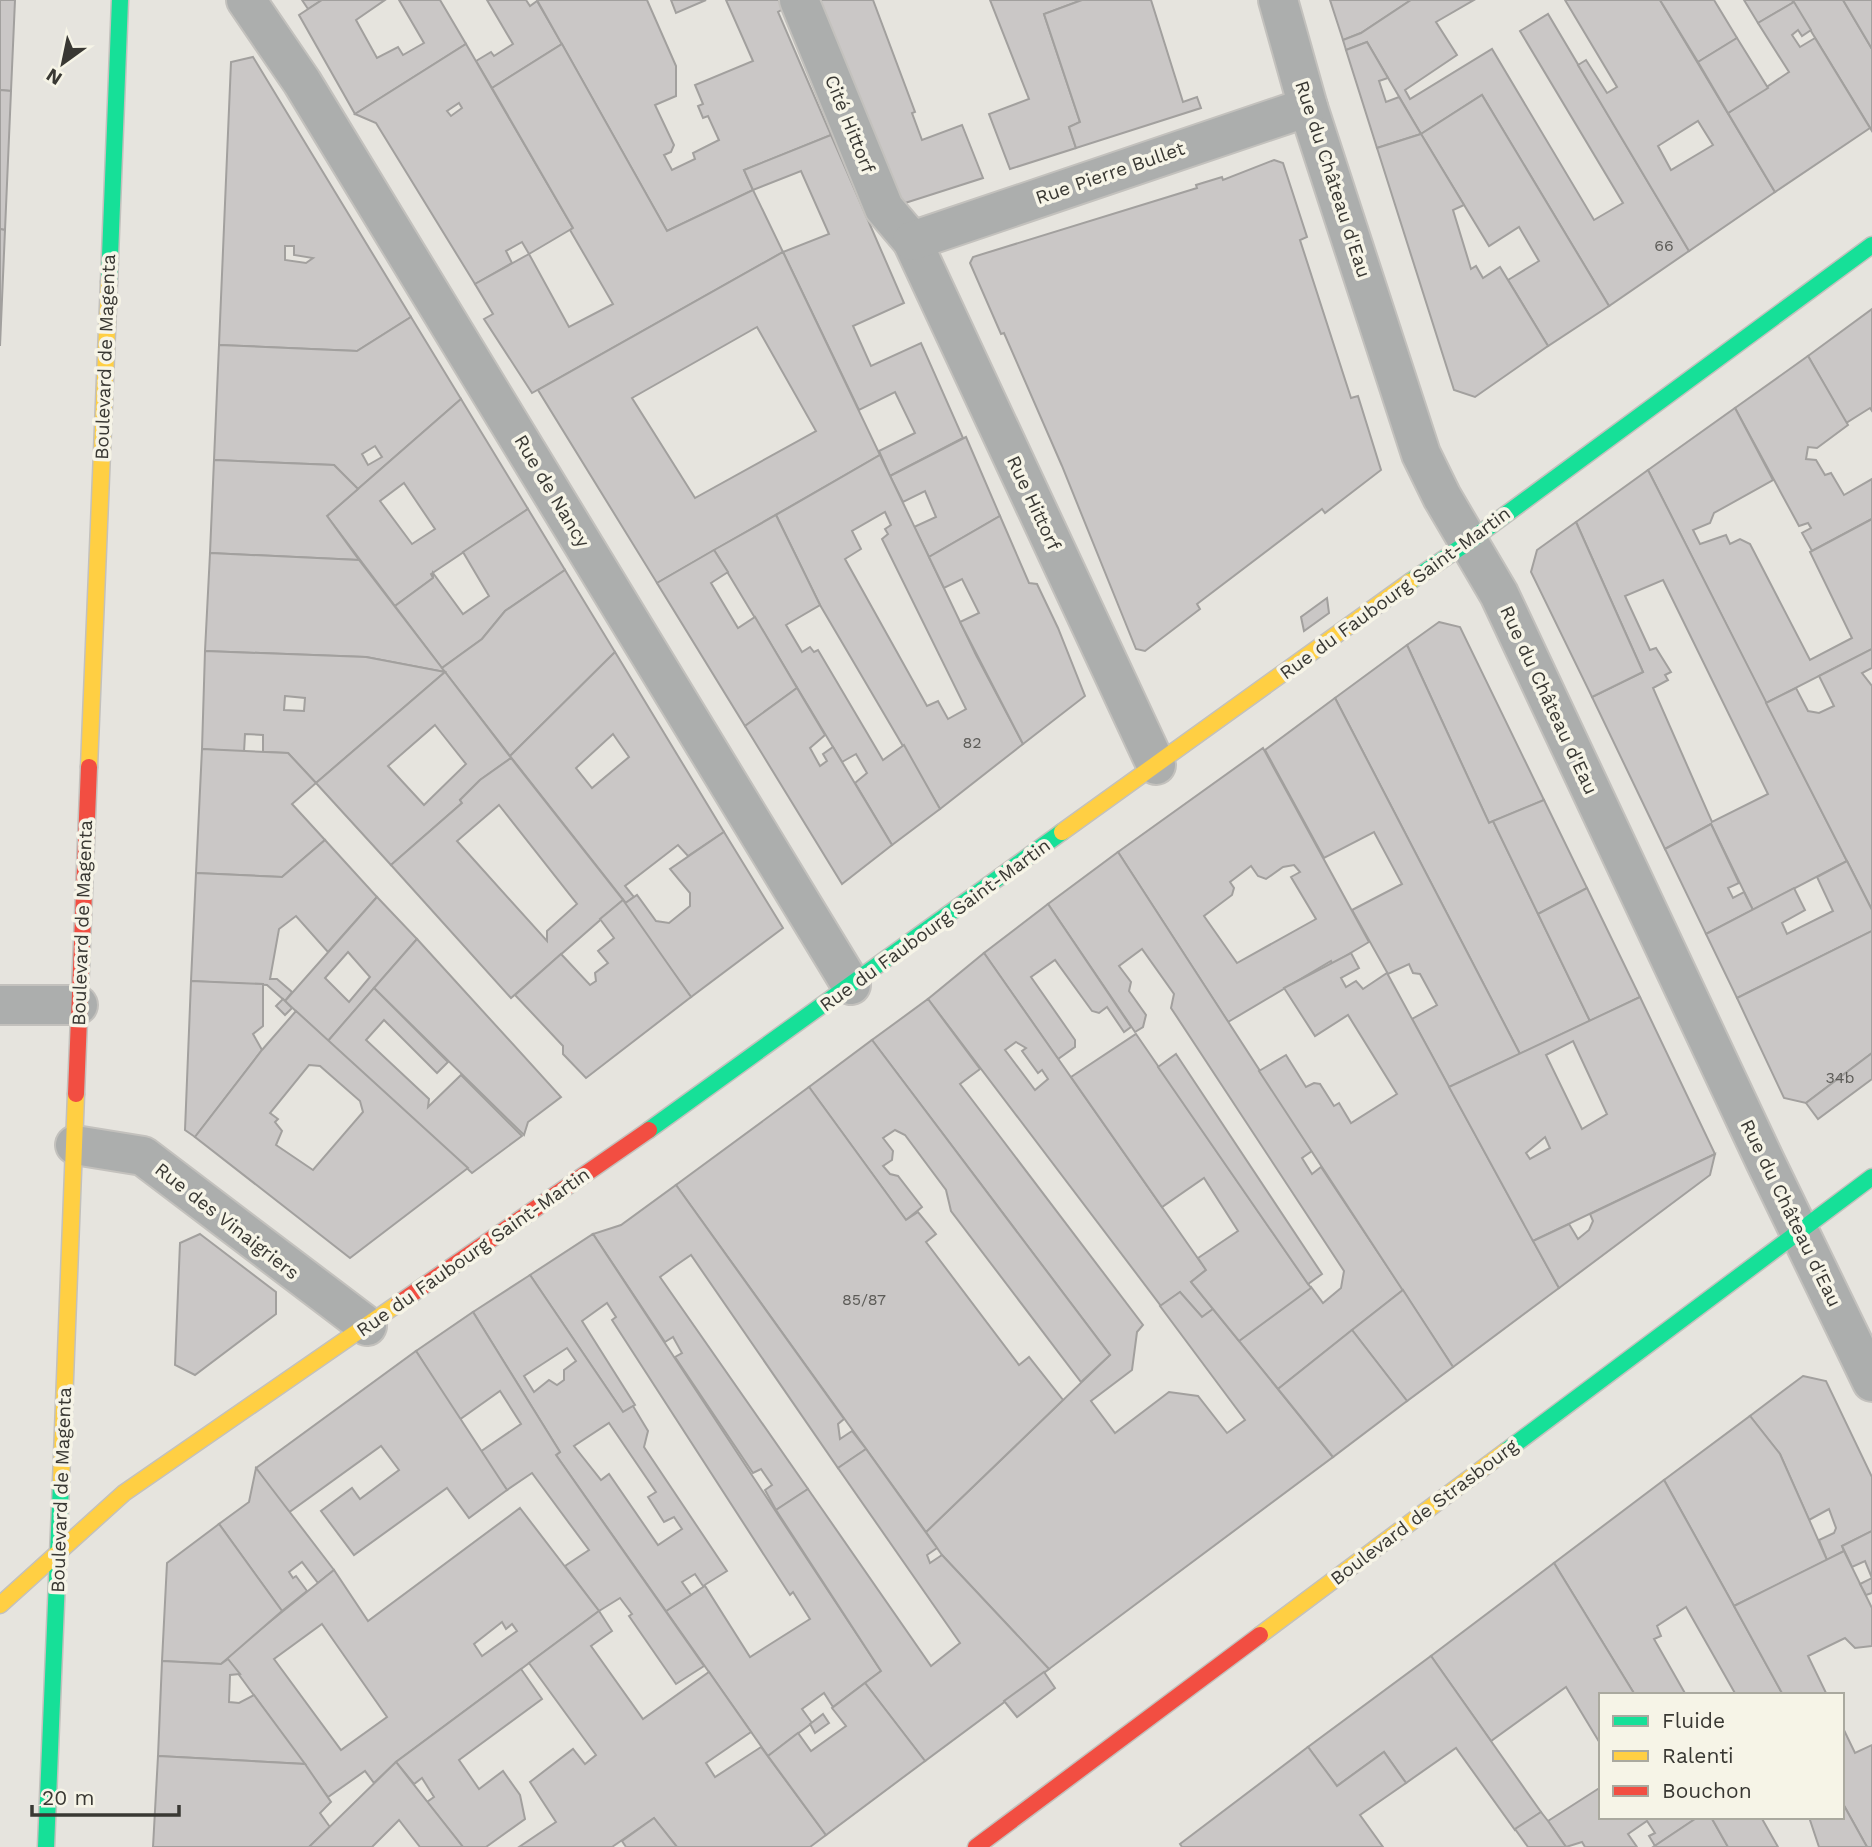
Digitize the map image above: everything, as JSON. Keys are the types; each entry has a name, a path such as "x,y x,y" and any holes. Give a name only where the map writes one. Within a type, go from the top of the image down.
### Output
{"main road":[{"name":"Boulevard de Magenta","path":"46,1847 120,0"},
{"name":"Rue du Faubourg Saint-Martin","path":"0,1605 124,1493 852,985 1467,543 1872,245"},
{"name":"Boulevard de Strasbourg","path":"976,1847 1872,1177"}],"street":[{"name":"Rue de Nancy","path":"246,0 302,82 852,985"},
{"name":"Cité Hittorf","path":"799,0 884,208 912,241"},
{"name":"Rue du Château d'Eau","path":"1278,0 1308,107 1421,454 1467,543 1499,594 1872,1382"},
{"name":"Rue Pierre Bullet","path":"912,241 1308,107"},
{"name":"Rue Hittorf","path":"912,241 1156,765"},
{"path":"0,1005 78,1004"},
{"name":"Rue des Vinaigriers","path":"75,1145 143,1157 366,1326"}],"building":[{"path":"0,0 15,0 11,91 0,90"},
{"path":"302,0 322,0 308,9"},
{"path":"322,0 385,0 356,20 377,58 398,47 403,55 424,43 399,0 440,0 466,44 355,114 299,15"},
{"path":"487,0 526,0 530,6 537,1 562,44 492,88 476,61 491,52 494,56 513,44"},
{"path":"537,0 647,0 676,66 676,96 655,105 674,145 671,152 664,155 672,170 695,159 693,153 719,140 708,116 703,118 698,106 703,104 695,85 753,61 726,0 779,0 783,9 778,12 831,135 744,170 753,190 667,231"},
{"path":"671,0 706,0 676,13"},
{"path":"818,0 873,0 915,112 912,113 922,140 962,125 983,178 902,204"},
{"path":"990,0 1082,0 1044,14 1080,122 1069,127 1076,148 1010,169 989,114 1029,99"},
{"path":"1082,0 1151,0 1183,102 1197,97 1201,108 1076,148 1069,127 1080,122 1044,14"},
{"path":"1330,0 1411,0 1361,33 1343,40"},
{"path":"1411,0 1474,0 1436,22 1457,55 1405,90 1410,99 1492,49 1594,220 1623,203 1520,31 1548,14 1689,251 1609,306 1482,95 1421,134 1367,42 1346,50 1343,40 1361,33"},
{"path":"1565,0 1660,0 1775,192 1689,251 1578,65 1586,60 1607,93 1617,87","holes":["1698,121 1713,145 1671,170 1658,146"]},
{"path":"1660,0 1714,0 1737,38 1698,62"},
{"path":"1744,0 1792,0 1794,2 1758,23"},
{"path":"1792,0 1843,0 1872,49 1872,131"},
{"path":"1843,0 1872,0 1872,49"},
{"path":"1794,2 1811,30 1802,36 1798,30 1792,35 1800,47 1815,38 1870,128 1775,192 1728,113 1789,72 1758,23"},
{"path":"1737,38 1768,88 1728,113 1698,62"},
{"path":"1367,42 1388,78 1379,81 1386,102 1399,97 1421,134 1377,148 1346,50"},
{"path":"466,44 573,228 529,254 522,242 506,251 512,263 475,284 376,123 355,114","holes":["459,103 462,108 451,116 447,111"]},
{"path":"562,44 667,231 753,190 783,252 532,393 484,319 493,314 475,284 529,254 569,327 613,304 570,230 573,228 492,88"},
{"path":"253,57 411,317 357,351 219,345 231,62","holes":["285,246 294,246 294,255 313,258 306,263 285,260"]},
{"path":"0,90 11,91 5,230 0,229"},
{"path":"1482,95 1609,306 1548,346 1508,280 1539,261 1519,227 1489,246 1421,134"},
{"path":"1421,134 1464,205 1453,210 1471,269 1476,266 1483,278 1500,267 1548,346 1475,397 1454,390 1377,148"},
{"path":"831,135 904,303 853,326 871,366 921,343 963,438 890,476 879,451 915,433 895,392 859,410 783,252 829,234 801,171 753,190 744,170"},
{"path":"1274,160 1283,163 1307,237 1300,240 1351,398 1358,396 1381,470 1325,513 1322,509 1197,604 1200,609 1145,651 1136,649 1062,466 970,263 973,257 1197,188 1196,185 1222,177 1223,180"},
{"path":"0,229 5,230 0,346"},
{"path":"783,252 880,455 657,583 538,390","holes":["757,327 816,431 695,498 632,398"]},
{"path":"1872,309 1872,411 1870,408 1846,423 1808,356"},
{"path":"411,317 461,399 358,489 334,465 214,460 219,345 357,351","holes":["375,446 382,457 368,465 362,454"]},
{"path":"1808,356 1848,425 1817,448 1808,447 1806,459 1816,460 1825,475 1831,473 1844,495 1872,479 1872,519 1812,551 1802,533 1811,528 1808,523 1799,526 1735,408"},
{"path":"461,399 528,509 431,574 433,578 395,606 327,516","holes":["404,483 435,529 412,544 380,501"]},
{"path":"1735,408 1773,480 1714,513 1710,523 1693,530 1700,544 1726,535 1730,544 1740,539 1750,544 1810,660 1852,638 1810,552 1872,519 1872,649 1766,703 1648,470"},
{"path":"966,437 1000,516 929,557 914,527 936,517 925,491 903,502 890,476"},
{"path":"880,455 976,655 1023,744 940,809 820,605 776,515","holes":["885,512 891,525 885,529 888,534 882,539 966,709 948,719 938,701 927,706 845,559 861,549 852,531"]},
{"path":"214,460 334,465 358,489 327,516 359,560 210,553"},
{"path":"1648,470 1847,861 1753,910 1711,824 1665,849 1592,697 1643,672 1576,522","holes":["1663,580 1768,794 1712,822 1653,688 1668,680 1665,675 1671,672 1656,648 1650,650 1625,596"]},
{"path":"528,509 565,570 505,611 482,639 442,668 395,606 433,578 433,573 463,614 489,596 463,552"},
{"path":"776,515 820,605 786,625 802,652 810,647 814,652 818,650 883,760 904,745 940,809 892,845 855,783 867,773 856,754 842,762 714,550"},
{"path":"1000,516 1029,583 1037,584 1058,628 1085,696 1023,744 960,622 979,613 962,579 944,588 929,557"},
{"path":"1576,522 1643,672 1592,697 1531,572 1537,550"},
{"path":"714,550 728,572 711,583 738,628 755,617 797,688 745,726 657,583"},
{"path":"210,553 359,560 445,672 366,657 205,651"},
{"path":"565,570 615,652 510,756 442,668 482,639 505,611"},
{"path":"1327,598 1329,613 1304,631 1301,617"},
{"path":"1439,622 1460,627 1544,800 1489,823 1407,645"},
{"path":"1407,645 1489,823 1493,821 1590,1021 1520,1054 1335,698"},
{"path":"1872,649 1872,668 1862,673 1872,686 1872,910 1766,703 1796,688 1808,711 1819,713 1834,706 1819,676"},
{"path":"205,651 366,657 445,672 316,783 288,753 263,752 263,735 245,734 244,752 202,749","holes":["285,696 305,698 304,711 284,710"]},
{"path":"615,652 724,832 688,856 678,845 625,886 634,897 626,903 510,756","holes":["613,734 629,757 592,788 576,768"]},
{"path":"445,672 511,758 480,780 460,800 462,803 391,865 316,783","holes":["435,725 466,764 424,805 388,766"]},
{"path":"797,688 825,735 810,748 820,766 827,761 823,754 833,747 892,845 842,884 745,726"},
{"path":"1335,698 1520,1054 1449,1087 1412,1019 1437,1005 1420,974 1413,973 1409,964 1388,974 1352,910 1402,884 1374,832 1324,858 1265,750"},
{"path":"1263,748 1369,942 1332,964 1331,961 1228,1022 1118,852","holes":["1294,865 1300,872 1291,877 1316,919 1237,963 1204,916 1232,895 1234,888 1230,882 1251,866 1258,876 1266,879 1283,867"]},
{"path":"202,749 288,753 316,783 292,804 325,840 282,877 196,873"},
{"path":"511,758 623,900 511,998 391,865 462,803 460,800 480,780","holes":["499,805 577,904 547,931 547,941 457,841"]},
{"path":"1544,800 1587,888 1538,914 1493,821"},
{"path":"1711,824 1739,883 1728,888 1733,898 1744,892 1753,910 1706,934 1665,849"},
{"path":"724,832 783,928 691,997 624,904 637,895 656,921 669,923 690,906 690,893 670,869"},
{"path":"325,840 377,897 328,952 296,916 279,929 270,979 277,979 292,992 285,1001 267,985 191,981 196,873 282,877"},
{"path":"1118,852 1312,1151 1302,1158 1312,1174 1321,1167 1403,1290 1278,1389 1239,1341 1311,1287 1323,1303 1341,1288 1344,1271 1171,1008 1174,994 1142,949 1119,966 1131,982 1129,991 1146,1015 1143,1027 1135,1032 1048,904"},
{"path":"1847,861 1872,910 1872,931 1737,998 1706,934 1794,888 1805,910 1782,923 1787,934 1833,911 1817,877"},
{"path":"1587,888 1640,997 1590,1021 1538,914"},
{"path":"377,897 417,939 328,1041 285,1001","holes":["348,952 370,977 349,1002 325,978"]},
{"path":"623,900 691,997 586,1078 563,1054 563,1046 515,995 561,954 590,985 596,981 595,973 608,963 598,951 614,938 600,919"},
{"path":"1048,904 1131,1027 1124,1032 1107,1007 1099,1013 1092,1011 1055,960 1031,977 1075,1040 1075,1047 1058,1059 984,953"},
{"path":"1872,931 1872,1053 1806,1103 1784,1098 1737,998"},
{"path":"417,939 561,1097 528,1122 524,1135 374,988"},
{"path":"984,953 1206,1270 1191,1282 1213,1309 1202,1317 1180,1292 1161,1306 928,999","holes":["1016,1042 1026,1048 1022,1051 1038,1073 1042,1070 1048,1079 1035,1090 1005,1050"]},
{"path":"1351,953 1359,968 1341,978 1346,987 1356,981 1363,989 1387,973 1559,1288 1453,1367 1259,1071 1286,1055 1306,1087 1314,1083 1320,1084 1334,1106 1339,1103 1351,1123 1397,1094 1348,1015 1315,1036 1284,988"},
{"path":"191,981 263,984 263,1026 253,1034 262,1050 195,1137 185,1130"},
{"path":"374,988 448,1062 437,1073 384,1020 366,1040 429,1099 428,1107 461,1075 522,1136 472,1173 328,1041"},
{"path":"1640,997 1715,1154 1533,1241 1449,1087","holes":["1573,1041 1607,1114 1582,1129 1546,1055","1545,1137 1550,1148 1530,1159 1526,1153"]},
{"path":"283,999 292,1008 285,1015 276,1006"},
{"path":"928,999 980,1069 960,1084 1143,1325 1137,1332 1132,1370 1091,1401 1115,1433 1169,1392 1198,1396 1227,1433 1245,1420 1160,1306 1180,1292 1202,1317 1213,1309 1333,1457 1049,1669 942,1555 926,1532 1110,1355 872,1040"},
{"path":"296,1011 468,1168 350,1258 195,1137 262,1050","holes":["309,1065 320,1066 360,1101 363,1112 313,1170 276,1145 282,1131 275,1122 278,1119 270,1113"]},
{"path":"1136,1034 1311,1288 1239,1341 1191,1282 1206,1270 1198,1258 1238,1231 1204,1178 1162,1207 1071,1077"},
{"path":"872,1040 1110,1355 1081,1382 951,1211 946,1190 905,1135 895,1130 883,1138 893,1151 892,1160 883,1166 890,1174 898,1176 922,1207 906,1220 809,1087"},
{"path":"1872,1053 1872,1079 1818,1119 1806,1103"},
{"path":"1176,1054 1322,1274 1308,1284 1158,1067"},
{"path":"809,1087 906,1220 918,1212 936,1234 926,1242 1019,1365 1029,1357 1063,1400 926,1532 676,1185"},
{"path":"1715,1154 1710,1175 1559,1288 1533,1241 1569,1224 1578,1239 1589,1230 1593,1221 1590,1214"},
{"path":"676,1185 844,1419 838,1424 840,1439 852,1431 866,1449 838,1468 691,1255 660,1277 808,1489 776,1510 765,1490 772,1485 761,1469 753,1473 675,1357 682,1353 673,1337 665,1342 593,1234 621,1225"},
{"path":"200,1234 276,1292 276,1314 195,1375 175,1365 180,1243"},
{"path":"593,1234 881,1671 833,1707 824,1693 802,1709 812,1723 768,1756 666,1611 705,1586 750,1657 810,1619 793,1592 790,1595 612,1320 616,1317 607,1303 582,1321 635,1405 623,1412 530,1275"},
{"path":"530,1275 623,1412 633,1406 648,1431 644,1447 727,1571 703,1586 695,1574 682,1582 691,1595 666,1611 556,1455 560,1452 473,1312","holes":["567,1348 576,1361 564,1370 564,1380 557,1385 549,1380 534,1392 524,1376","609,1423 656,1492 648,1497 664,1522 674,1517 682,1529 658,1545 609,1474 601,1480 574,1446"]},
{"path":"1403,1290 1453,1367 1407,1401 1352,1330"},
{"path":"473,1312 560,1452 556,1455 704,1666 676,1684 629,1616 632,1614 620,1598 599,1611 565,1566 589,1550 532,1473 507,1490 480,1452 521,1424 500,1391 459,1420 416,1351"},
{"path":"1352,1330 1407,1401 1333,1457 1278,1389"},
{"path":"416,1351 507,1490 469,1518 447,1488 354,1555 321,1511 352,1488 360,1499 399,1470 381,1446 288,1513 256,1468"},
{"path":"1803,1376 1826,1381 1872,1477 1872,1531 1842,1546 1844,1551 1827,1560 1819,1540 1834,1533 1836,1528 1829,1509 1809,1520 1780,1454 1750,1416"},
{"path":"1750,1416 1780,1454 1827,1560 1734,1606 1664,1480"},
{"path":"866,1449 937,1548 927,1555 930,1563 942,1555 1049,1669 925,1761 865,1683 881,1671 776,1510 808,1489 931,1666 960,1643 838,1468"},
{"path":"256,1468 334,1570 318,1583 302,1562 289,1572 293,1578 296,1576 307,1591 282,1611 219,1524 249,1502"},
{"path":"1664,1480 1782,1693 1735,1693 1686,1607 1657,1626 1661,1636 1654,1639 1685,1693 1634,1693 1554,1563"},
{"path":"520,1508 599,1611 396,1762 374,1783 365,1771 328,1797 226,1657 334,1570 368,1621","holes":["502,1622 506,1629 512,1624 517,1631 482,1656 474,1644","322,1624 387,1717 341,1750 274,1659"]},
{"path":"219,1524 282,1611 221,1664 162,1661 167,1563"},
{"path":"1872,1531 1872,1578 1865,1561 1852,1567 1842,1546"},
{"path":"1844,1551 1872,1608 1872,1646 1855,1648 1845,1638 1808,1656 1826,1693 1782,1693 1734,1606"},
{"path":"1554,1563 1634,1693 1599,1693 1599,1742 1566,1687 1491,1741 1431,1656"},
{"path":"1872,1578 1872,1593 1866,1595 1860,1584"},
{"path":"599,1611 612,1631 591,1646 643,1719 709,1672 751,1732 706,1763 715,1777 761,1747 826,1835 810,1847 677,1847 654,1818 612,1847 519,1847 556,1822 530,1782 573,1749 585,1764 596,1755 529,1663"},
{"path":"1431,1656 1541,1812 1515,1830 1456,1748 1406,1783 1384,1752 1337,1786 1308,1747"},
{"path":"228,1659 240,1674 230,1675 229,1702 239,1703 254,1695 305,1764 158,1756 162,1661 221,1664"},
{"path":"521,1669 542,1699 459,1760 479,1789 503,1771 520,1795 525,1819 486,1847 463,1847 427,1802 434,1797 422,1778 414,1784 396,1762"},
{"path":"1044,1672 1055,1688 1017,1717 1004,1701"},
{"path":"865,1683 925,1761 826,1835 768,1756 798,1733 811,1751 846,1726 832,1708"},
{"path":"823,1714 829,1723 815,1733 810,1724"},
{"path":"1844,1730 1855,1753 1872,1745 1872,1847 1867,1847 1844,1806"},
{"path":"1308,1747 1337,1786 1384,1752 1406,1783 1360,1815 1383,1847 1182,1847 1180,1844"},
{"path":"158,1756 305,1764 331,1802 320,1813 330,1827 309,1847 153,1847"},
{"path":"396,1762 463,1847 420,1847 399,1820 372,1847 309,1847"},
{"path":"1599,1788 1599,1819 1695,1819 1655,1846 1649,1836 1655,1833 1647,1821 1628,1834 1637,1847 1585,1847 1582,1842 1566,1847 1548,1821"},
{"path":"1844,1806 1867,1847 1819,1847 1810,1819 1844,1819"},
{"path":"1541,1812 1566,1847 1528,1847 1515,1829"},
{"path":"654,1818 677,1847 626,1847 622,1841"},
{"path":"1695,1819 1712,1819 1728,1847 1653,1847"},
{"path":"1712,1819 1762,1819 1778,1847 1728,1847"}],"traffic: fast":[{"path":"109,282 120,0"},
{"path":"1411,581 1467,543 1872,245"},
{"path":"649,1130 1062,832"},
{"path":"1506,1451 1872,1177"},
{"path":"46,1847 61,1482"}],"traffic: slow":[{"path":"89,767 109,282"},
{"path":"1062,832 1411,581"},
{"path":"61,1482 76,1094"},
{"path":"0,1605 124,1493 399,1303"},
{"path":"1260,1635 1506,1451"}],"traffic: jam":[{"path":"76,1094 89,767"},
{"path":"399,1303 649,1130"},
{"path":"976,1847 1260,1635"}]}
